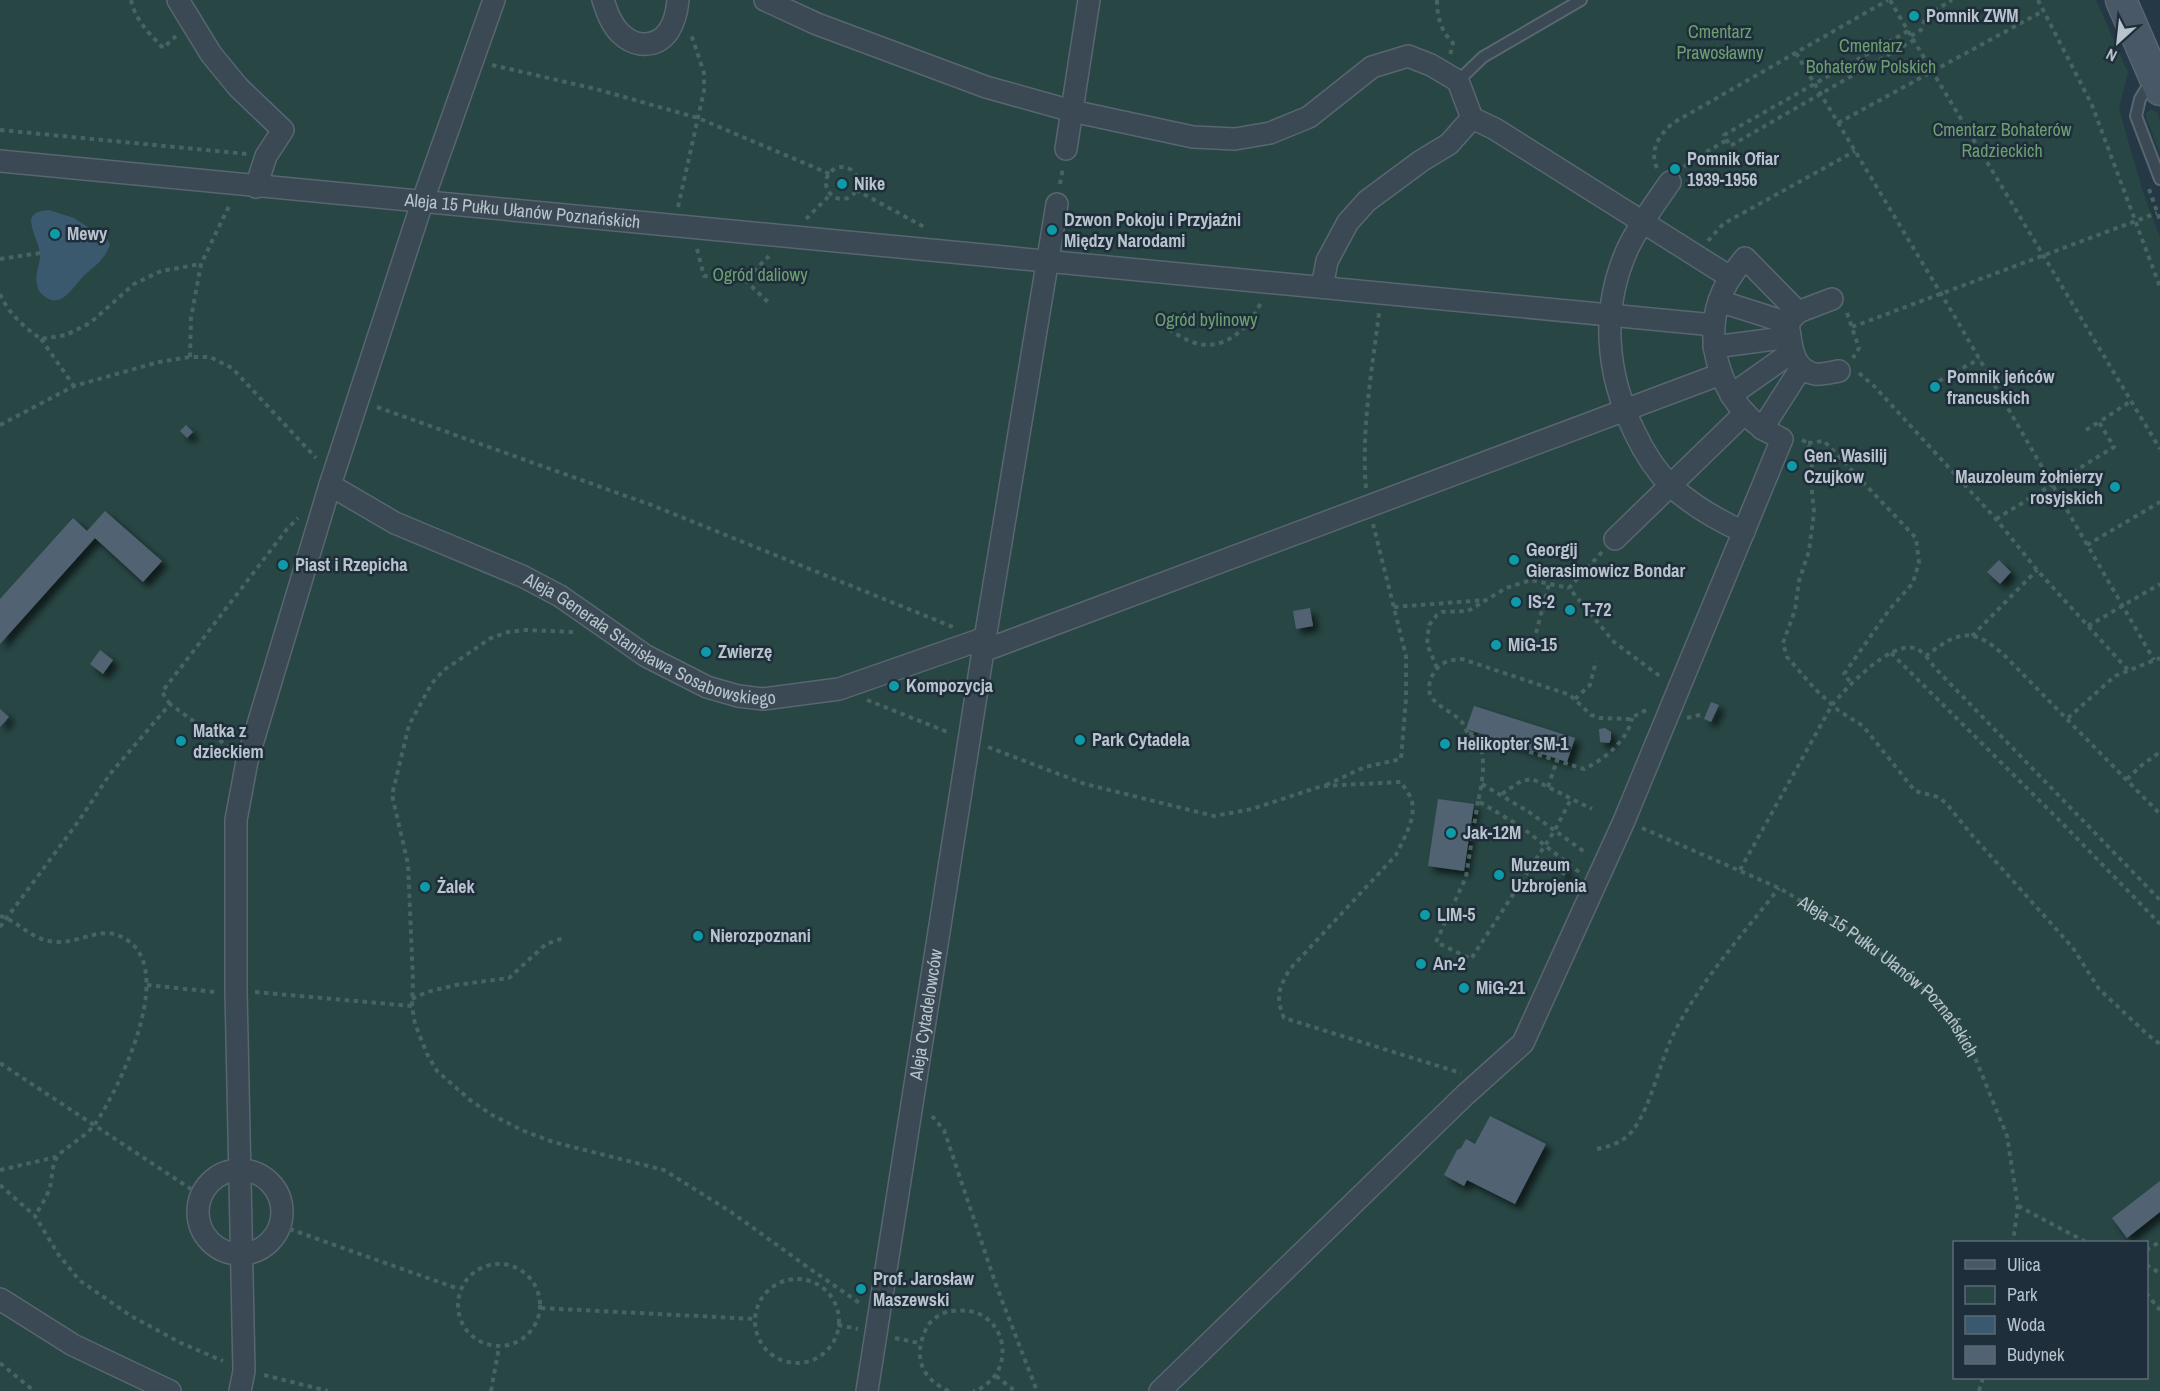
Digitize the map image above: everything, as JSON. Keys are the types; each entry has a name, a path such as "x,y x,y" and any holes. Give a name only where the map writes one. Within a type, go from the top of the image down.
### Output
{"street":[{"path":"178,0 211,54 238,87 283,130 248,186"},
{"path":"242,1381 236,990 236,820 248,761 330,485 422,203 494,0"},
{"path":"603,0 610,20 621,34 635,43 651,45 662,38 673,25 678,0"},
{"path":"765,0 817,24 986,87 1072,111 1193,137 1235,138 1270,133 1309,117 1372,67 1408,56 1431,65 1458,81 1472,118 1495,129 1730,277"},
{"path":"1066,149 1089,0"},
{"path":"2121,0 2157,83"},
{"path":"1322,287 1327,261 1348,222 1367,201 1421,161 1449,144 1472,118"},
{"name":"Aleja 15 Pułku Ułanów Poznańskich","path":"0,161 1714,325"},
{"path":"1670,182 1642,223 1628,249 1618,277 1611,314 1609,349 1614,378 1624,411 1652,464 1670,485 1718,520 1744,532"},
{"name":"Aleja Cytadelowców","path":"867,1391 984,644 1057,204"},
{"path":"1160,1391 1482,1079 1523,1043 1624,821 1782,439 1762,429 1744,413 1731,395 1721,374 1714,348 1714,325 1719,301 1730,277 1745,258 1815,375 1848,366"},
{"path":"1719,301 1794,338"},
{"path":"1731,395 1794,338 1839,306"},
{"path":"1714,348 1794,338"},
{"path":"1762,429 1794,338"},
{"name":"Aleja Generała Stanisława Sosabowskiego","path":"330,485 395,523 522,576 560,596 646,656 707,687 738,696 763,699 839,689 984,644 1368,506 1721,374"},
{"path":"1615,539 1744,413"},
{"path":"239,1169 259,1174 275,1187 283,1206 281,1226 272,1241 258,1251 241,1255 220,1250 204,1236 197,1216 200,1196 216,1177 239,1169"},
{"path":"0,1299 73,1345 170,1391"}],"lane":[{"path":"1458,81 1483,57 1581,0"},
{"path":"2157,83 2140,99 2136,116 2160,179"}],"path":[{"path":"131,0 134,13 163,48 192,22"},
{"path":"1437,0 1443,32 1453,44 1449,62 1458,81"},
{"path":"1670,182 1661,175 1655,164 1654,151 1663,131 1673,123 1889,0 2160,449"},
{"path":"1908,31 1724,135 1730,146 1912,38 1921,30 1926,16 1952,0"},
{"path":"2038,0 2092,105 2160,287"},
{"path":"1838,123 2043,11"},
{"path":"691,35 704,73 704,91 698,118 683,227 704,276 745,280 769,303"},
{"path":"1796,53 1979,359 2154,660"},
{"path":"474,61 596,89 698,118 830,174"},
{"path":"0,130 267,156"},
{"path":"1690,161 1727,140"},
{"path":"1057,204 1066,149"},
{"path":"1723,224 1855,151"},
{"path":"841,167 854,172 857,177 856,190 853,195 842,199 831,194 827,184 830,174 841,167"},
{"path":"189,357 191,318 201,264 248,186"},
{"path":"856,190 935,233"},
{"path":"819,206 831,194"},
{"path":"1852,327 2157,213"},
{"path":"0,259 40,253"},
{"path":"745,280 770,255"},
{"path":"40,339 66,335 90,323 134,284 161,271 201,264"},
{"path":"1154,319 1189,341 1204,346 1218,345 1232,338 1254,316 1262,303 1267,282"},
{"path":"839,689 1085,784 1214,816 1252,809 1322,786 1365,767 1401,759 1406,699 1406,656 1368,506 1364,466 1367,414 1381,292"},
{"path":"0,294 13,315 40,339 74,386"},
{"path":"1839,306 1852,327 1859,348 1848,366 1874,386 1996,519 2037,570 2128,670"},
{"path":"0,425 74,386 159,362 189,357 210,357 232,368 321,463 330,485"},
{"path":"1939,381 1979,359"},
{"path":"358,400 654,506 933,620 984,644"},
{"path":"2086,430 2131,401"},
{"path":"1996,519 2115,447 2099,422"},
{"path":"1782,439 1804,440 1808,443 1824,441 1916,538 1919,562 1913,583 1889,610 1844,674 1851,683"},
{"path":"1808,443 1812,463 1814,512 1809,551 1799,580 1795,610 1783,643 1787,657 1797,671 1832,705 1863,726 1915,791 1938,797 1946,803 2073,948 2099,989 2160,1044"},
{"path":"2087,545 2160,502"},
{"path":"248,761 170,704 162,692 287,529 301,514"},
{"path":"1569,588 1589,565"},
{"path":"1972,636 2037,570"},
{"path":"1437,668 1427,644 1429,625 1433,618 1442,612 1468,611 1506,588 1531,580 1569,588 1614,642 1664,679 1679,686"},
{"path":"1536,633 1549,584"},
{"path":"2088,626 2160,585"},
{"path":"1394,607 1486,600"},
{"path":"599,623 576,632 527,630 508,632 491,638 444,670 422,698 409,725 393,795 408,864 412,1006 415,1024 427,1054 437,1071 470,1100 492,1115 553,1142 664,1170 732,1212 879,1316"},
{"path":"1926,656 1954,637 1980,637 1995,646 2160,814"},
{"path":"1740,870 1832,705 1851,683 1871,666 1891,653 1908,647 1917,648 1926,656 1935,668 2160,900"},
{"path":"1891,653 2160,924"},
{"path":"2068,718 2115,676 2160,658"},
{"path":"1571,799 1555,830 1471,959 1436,942 1466,877 1484,774 1479,743 1467,732 1461,721 1446,711 1431,696 1430,681 1437,668 1447,660 1462,659 1570,695 1592,715 1600,718 1622,720 1646,710"},
{"path":"1575,699 1590,685 1596,661"},
{"path":"0,927 78,822 110,774 170,704"},
{"path":"1467,732 1584,769 1595,764 1622,741 1630,729 1632,717"},
{"path":"2127,779 2160,752"},
{"path":"1548,787 1557,760"},
{"path":"1501,795 1521,782 1532,779 1592,809"},
{"path":"1322,786 1401,782 1412,801 1412,815 1396,855 1290,969 1279,989 1280,1007 1284,1018 1482,1079"},
{"path":"1482,784 1555,830 1590,856"},
{"path":"1479,801 1520,826 1593,885"},
{"name":"Aleja 15 Pułku Ułanów Poznańskich","path":"1624,821 1779,888 1843,926 1934,997 1955,1023 1976,1060 2007,1136 2018,1206 2013,1241"},
{"path":"1597,1149 1623,1140 1637,1124 1644,1111 1666,1049 1697,992 1779,888"},
{"path":"0,916 33,937 58,942 98,933 116,934 132,944 143,960 147,985 134,1047 118,1084 93,1126 56,1157 0,1170"},
{"path":"412,999 427,992 456,985 509,978 546,944 563,938"},
{"path":"147,985 219,992 236,990 412,1006"},
{"path":"0,1063 200,1196"},
{"path":"913,1103 923,1105 945,1131 996,1285 1037,1391"},
{"path":"35,1216 49,1189 56,1157"},
{"path":"0,1185 35,1216 58,1254 79,1280 131,1316 181,1342 242,1381 328,1391"},
{"path":"2018,1206 2084,1241"},
{"path":"281,1226 459,1289"},
{"path":"508,1263 525,1272 537,1288 541,1308 534,1327 519,1342 499,1347 479,1342 464,1328 456,1310 459,1289 470,1273 488,1264 508,1263"},
{"path":"792,1279 821,1287 827,1292 836,1307 838,1325 831,1345 815,1359 794,1363 773,1356 759,1340 754,1319 760,1300 774,1286 792,1279"},
{"path":"821,1287 825,1279"},
{"path":"2148,1295 2160,1310"},
{"path":"541,1308 754,1319"},
{"path":"950,1391 934,1384 921,1366 919,1343 928,1324 946,1312 967,1310 987,1318 1000,1335 1003,1356 996,1376 974,1391"},
{"path":"491,1391 499,1347"},
{"path":"0,1363 34,1391"},
{"path":"996,1376 1015,1391"}],"green space":[{"name":"Park Cytadela","path":"0,0 2096,0 2128,72 2119,109 2143,192 2160,237 2160,1391 0,1391"},
{"path":"2151,109 2157,112 2160,120 2160,154 2146,117 2146,113"}],"water":[{"path":"49,210 74,218 106,236 110,245 100,261 65,297 55,300 44,296 37,287 36,277 40,253 31,224 35,214"}],"building":[{"path":"186,425 193,432 187,438 180,431"},
{"path":"105,511 162,561 143,582 95,538 0,644 0,599 73,518 87,531"},
{"path":"1999,560 2011,572 2000,584 1987,572"},
{"path":"1310,608 1313,626 1296,629 1293,611"},
{"path":"100,650 113,660 103,674 90,664"},
{"path":"1711,702 1719,705 1711,722 1704,719"},
{"path":"1474,706 1575,738 1567,762 1466,729"},
{"path":"0,709 9,717 0,727"},
{"path":"1605,728 1611,732 1609,743 1600,742 1599,729"},
{"path":"1438,799 1474,804 1464,871 1428,866"},
{"path":"1561,866 1568,870 1564,876 1557,871"},
{"path":"1490,1116 1546,1144 1515,1204 1467,1180 1464,1186 1444,1175 1457,1150 1461,1148 1466,1139 1475,1144"},
{"path":"2160,1181 2160,1212 2127,1238 2112,1218"}],"place":[{"name":"Pomnik ZWM","path":"1914,16"},
{"name":"Pomnik Ofiar 1939-1956","path":"1675,169"},
{"name":"Nike","path":"842,184"},
{"name":"Dzwon Pokoju i Przyjaźni Między Narodami","path":"1052,230"},
{"name":"Mewy","path":"55,234"},
{"name":"Pomnik jeńców francuskich","path":"1935,387"},
{"name":"Gen. Wasilij Czujkow","path":"1792,466"},
{"name":"Mauzoleum żołnierzy rosyjskich","path":"2115,487"},
{"name":"Georgij Gierasimowicz Bondar","path":"1514,560"},
{"name":"Piast i Rzepicha","path":"283,565"},
{"name":"IS-2","path":"1516,602"},
{"name":"T-72","path":"1570,610"},
{"name":"MiG-15","path":"1496,645"},
{"name":"Zwierzę","path":"706,652"},
{"name":"Kompozycja","path":"894,686"},
{"name":"Park Cytadela","path":"1080,740"},
{"name":"Matka z dzieckiem","path":"181,741"},
{"name":"Helikopter SM-1","path":"1445,744"},
{"name":"Jak-12M","path":"1451,833"},
{"name":"Muzeum Uzbrojenia","path":"1499,875"},
{"name":"Żalek","path":"425,887"},
{"name":"LIM-5","path":"1425,915"},
{"name":"Nierozpoznani","path":"698,936"},
{"name":"An-2","path":"1421,964"},
{"name":"MiG-21","path":"1464,988"},
{"name":"Prof. Jarosław Maszewski","path":"861,1289"}],"park label":[{"name":"Cmentarz Prawosławny","path":"1720,42"},
{"name":"Cmentarz Bohaterów Polskich","path":"1871,56"},
{"name":"Cmentarz Bohaterów Radzieckich","path":"2002,140"},
{"name":"Ogród daliowy","path":"760,275"},
{"name":"Ogród bylinowy","path":"1206,320"}]}
